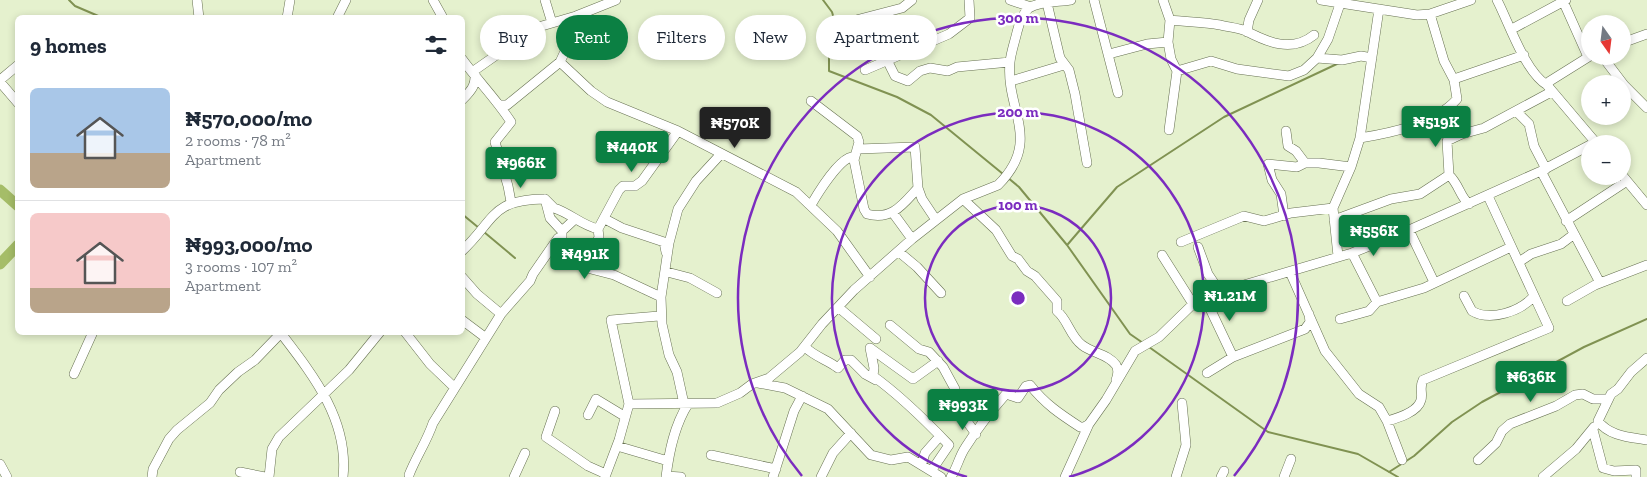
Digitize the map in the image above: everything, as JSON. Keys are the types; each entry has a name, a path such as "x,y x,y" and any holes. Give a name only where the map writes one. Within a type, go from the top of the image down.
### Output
{"street":[{"path":"197,0 199,15"},
{"path":"288,15 290,0"},
{"path":"338,15 346,0"},
{"path":"433,0 441,15"},
{"path":"545,0 552,23"},
{"path":"578,15 616,0"},
{"path":"875,15 902,8 912,0"},
{"path":"937,38 956,30 970,18 969,0"},
{"path":"1010,0 1031,6 1071,0"},
{"path":"1094,0 1118,93"},
{"path":"1163,0 1170,20 1168,42 1171,59 1177,71 1169,130"},
{"path":"1247,32 1258,0"},
{"path":"1321,0 1417,15 1430,14 1471,0"},
{"path":"1497,0 1524,55 1541,81 1549,88 1586,135"},
{"path":"1512,29 1564,1 1581,38"},
{"path":"1047,4 1060,58 1069,70 1087,162"},
{"path":"1177,71 1211,61 1237,69 1289,76 1304,70 1317,58 1328,38 1340,4"},
{"path":"628,404 717,403 740,393 752,384 769,378 805,347 838,307 912,240 963,199 998,185 1018,158 1020,122 1011,81 1010,62 1018,29 1025,12 1031,6"},
{"path":"1338,256 1333,208 1351,167 1360,138 1379,9"},
{"path":"1360,138 1395,132 1420,123 1452,105 1457,99 1454,80 1441,51 1430,14"},
{"path":"1170,20 1219,25 1247,32 1251,36 1288,45 1308,40 1314,36"},
{"path":"465,97 474,88 477,80 475,70 535,28 556,22"},
{"path":"1631,40 1647,34"},
{"path":"1109,54 1147,44 1168,42"},
{"path":"1454,80 1467,73 1524,55"},
{"path":"1317,58 1342,60 1361,56 1372,58"},
{"path":"865,70 887,60 895,76 908,81 920,71 930,68 948,70 957,67 1010,62"},
{"path":"1469,204 1465,201 1458,183 1449,175 1447,141 1462,134 1484,128 1516,111 1549,88 1550,81 1581,61"},
{"path":"501,106 507,104 560,62 591,91 607,102 678,131 796,192 837,231 870,277"},
{"path":"465,63 477,80 501,106 511,122 495,142 511,202"},
{"path":"1011,81 1064,65"},
{"path":"1609,65 1647,108"},
{"path":"15,68 0,81 15,99"},
{"path":"812,101 857,136 859,142 854,160 864,209 867,214 886,216 893,213 918,188"},
{"path":"1516,111 1529,124 1534,146 1543,170 1566,221 1598,279 1602,282"},
{"path":"661,297 614,275 587,268 599,237 598,229 619,190 623,186 635,186 642,182 678,131"},
{"path":"1286,131 1288,146 1296,151 1305,163"},
{"path":"858,149 915,147 918,188 922,199 936,220"},
{"path":"1064,477 1089,424 1106,400 1135,351 1159,337 1193,304 1220,292 1352,253 1488,196 1581,150"},
{"path":"680,477 666,476 679,419 686,404 678,372 669,355 662,324 661,297 678,209 696,181 720,154"},
{"path":"811,205 840,166 848,158 852,157 854,160"},
{"path":"1284,216 1281,194 1272,180 1268,164 1297,167 1305,163 1351,167"},
{"path":"1334,220 1391,199 1420,194 1449,175"},
{"path":"1566,221 1615,185"},
{"path":"1631,185 1647,205"},
{"path":"1387,421 1416,408 1422,399 1421,385 1423,380 1549,328 1549,323 1534,296 1488,196"},
{"path":"465,248 496,211 511,202 545,199"},
{"path":"545,199 554,208 562,209 575,219 598,229"},
{"path":"409,475 416,457 425,446 428,433 501,314 530,281 558,238 562,237 562,231 550,218 545,199"},
{"path":"963,199 996,230 1012,256 1035,276 1057,302 1057,311 1064,317 1072,334 1082,346 1108,358 1116,365 1118,374 1114,385"},
{"path":"1181,242 1244,216 1264,221 1333,208"},
{"path":"893,213 912,240"},
{"path":"562,231 575,219"},
{"path":"605,219 622,228 664,242 668,257"},
{"path":"1409,230 1434,282"},
{"path":"1519,262 1531,254 1560,244 1573,235"},
{"path":"1198,247 1208,274 1220,292"},
{"path":"1340,319 1369,311 1377,302 1396,298 1511,247"},
{"path":"899,252 917,267 937,295"},
{"path":"1352,253 1377,302"},
{"path":"1162,255 1193,304"},
{"path":"1567,301 1582,290 1636,267 1647,265"},
{"path":"666,272 690,278 717,293"},
{"path":"1290,272 1331,359 1359,394 1379,408 1387,421 1402,460"},
{"path":"465,280 477,294 501,314"},
{"path":"1464,296 1472,310 1486,315 1498,315 1516,309 1534,296"},
{"path":"1205,298 1233,356"},
{"path":"838,307 876,339"},
{"path":"1207,373 1233,356 1300,332 1310,322 1310,314"},
{"path":"555,412 546,437 588,466 605,475 617,446 628,404 611,320 659,316"},
{"path":"465,322 486,338"},
{"path":"890,325 938,361 953,384 953,402 976,434"},
{"path":"74,374 92,335"},
{"path":"152,477 153,469 177,430 210,403 232,377 256,360 278,335"},
{"path":"281,335 324,392 331,408 345,457 342,477"},
{"path":"269,477 272,449 280,437 324,392 349,370 378,335"},
{"path":"406,335 430,364 455,388"},
{"path":"805,347 811,353 838,368 845,360 851,360 865,374 879,381"},
{"path":"932,470 948,447 940,436 912,411 900,396 873,376 874,368 870,348 913,379 938,361"},
{"path":"1546,476 1576,449 1599,423 1608,399 1647,358"},
{"path":"758,383 785,388 828,409 872,455 891,460 908,457 922,463 941,477"},
{"path":"951,477 964,450 992,409 1006,394 1018,398 1028,385 1038,392 1058,414 1080,427 1084,428 1089,424"},
{"path":"1478,460 1496,443 1502,431 1510,424 1556,406 1575,395 1583,394 1593,399 1608,399"},
{"path":"711,455 775,473 794,411 802,396"},
{"path":"588,415 596,399 624,416"},
{"path":"1176,477 1186,445 1182,403"},
{"path":"1599,423 1623,436 1647,440"},
{"path":"1592,430 1603,468 1614,471 1636,470 1636,477"},
{"path":"821,477 833,454 851,433"},
{"path":"922,463 925,453 940,436"},
{"path":"617,446 668,461"},
{"path":"514,477 525,453"},
{"path":"1284,477 1291,459"},
{"path":"0,464 7,477"},
{"path":"240,472 264,477"}],"waterway":[{"path":"69,0 75,6 96,15"},
{"path":"823,0 833,15"},
{"path":"829,60 829,71 897,97 931,115 1003,174"},
{"path":"1068,244 1117,187 1224,117 1339,63"},
{"path":"1007,177 1019,187 1067,245 1130,334 1143,343"},
{"path":"0,190 15,203"},
{"path":"465,216 479,228"},
{"path":"484,232 515,258"},
{"path":"0,264 15,248"},
{"path":"1389,472 1414,456 1452,422 1482,402 1584,347 1647,319"},
{"path":"1149,347 1268,432 1358,454 1398,477"}]}
